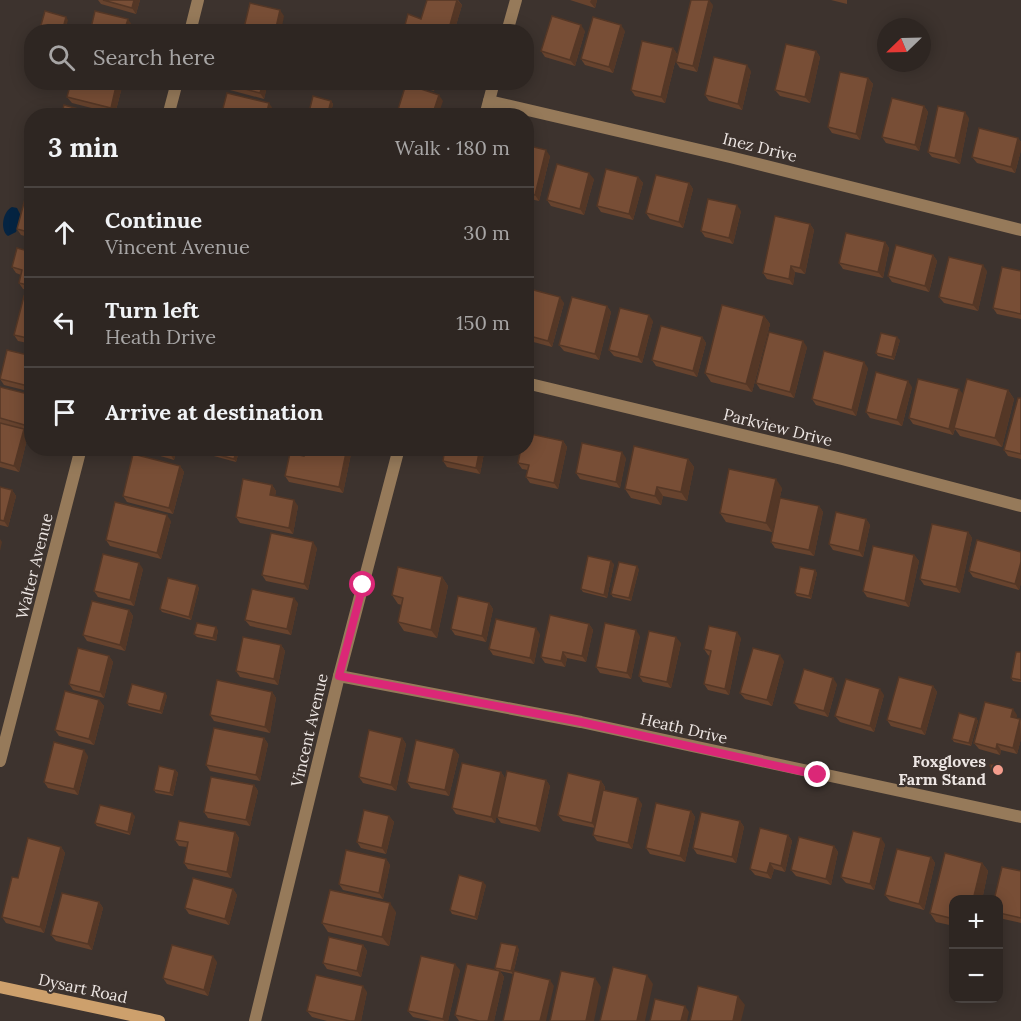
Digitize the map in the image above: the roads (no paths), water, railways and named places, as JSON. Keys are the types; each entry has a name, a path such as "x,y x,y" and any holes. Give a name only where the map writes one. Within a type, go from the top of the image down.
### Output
{"street":[{"path":"192,24 198,0"},
{"path":"509,24 516,0"},
{"path":"170,108 175,90"},
{"path":"487,108 492,90"},
{"name":"Inez Drive","path":"489,101 519,108"},
{"name":"Inez Drive","path":"534,111 730,157 1021,230"},
{"name":"Parkview Drive","path":"534,385 842,459 1021,506"},
{"name":"Walter Avenue","path":"0,761 79,456"},
{"name":"Vincent Avenue","path":"255,1021 339,676 397,456"},
{"name":"Heath Drive","path":"339,676 581,722 1021,818"},
{"name":"Dysart Road","path":"0,987 159,1021"}],"water":[{"path":"12,207 17,208 21,216 16,232 8,236 5,234 3,222 6,213"}],"place":[{"name":"Foxgloves Farm Stand","path":"998,770"}]}
